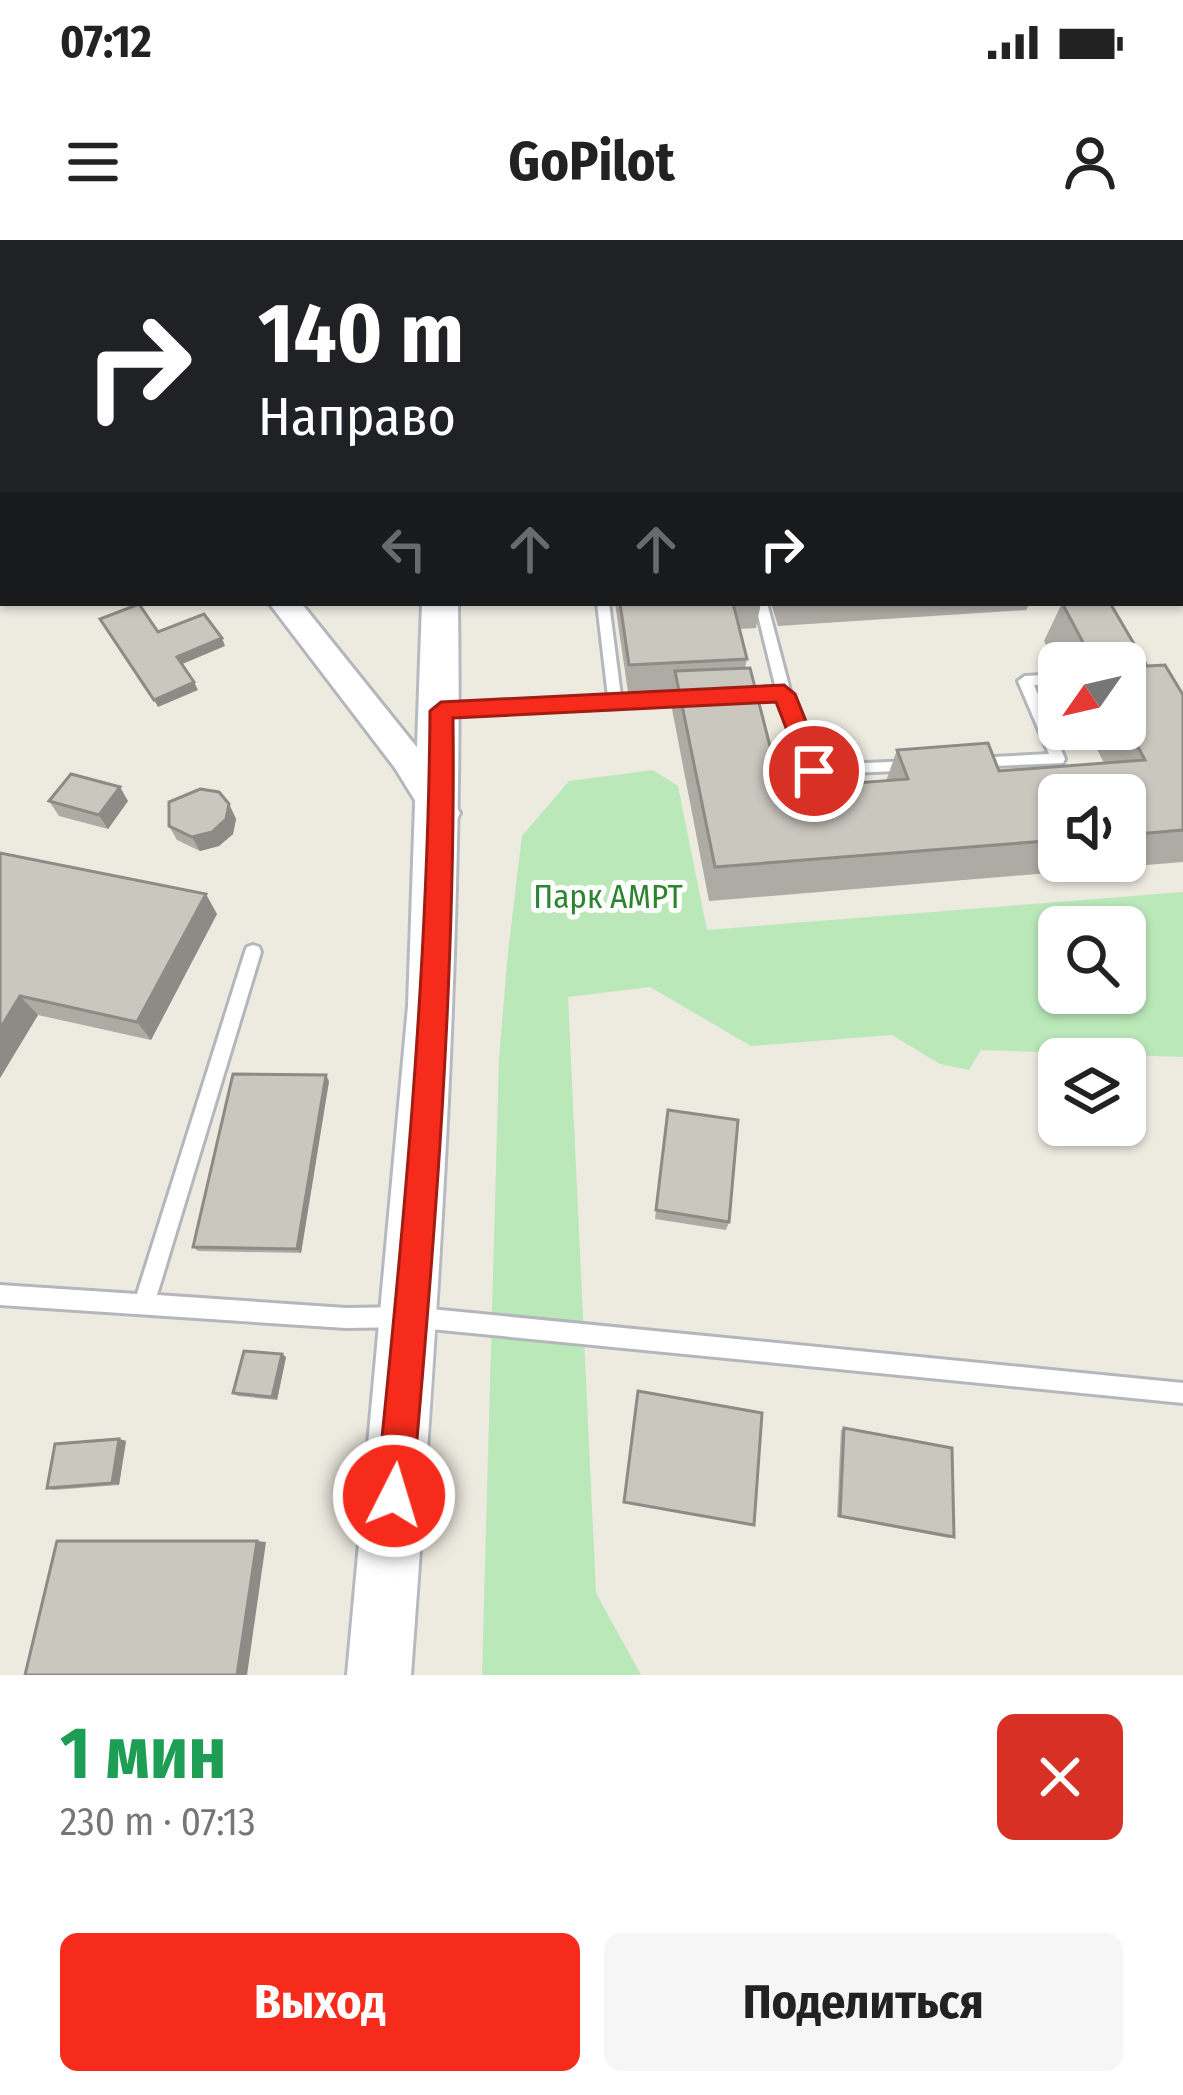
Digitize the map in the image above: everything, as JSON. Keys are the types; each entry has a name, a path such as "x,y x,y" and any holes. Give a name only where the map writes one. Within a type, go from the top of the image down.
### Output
{"main road":[{"path":"379,1675 410,1317 442,813 440,606"}],"street":[{"path":"286,606 407,759 442,813"}],"lane":[{"path":"603,606 615,700"},
{"path":"762,606 784,694 814,771 925,766"},
{"path":"1038,680 1025,681 1038,712"},
{"path":"441,711 784,694"},
{"path":"947,764 1058,759 1054,750"},
{"path":"144,1304 253,952"},
{"path":"0,1295 346,1318 410,1317 1183,1393"}],"green space":[{"name":"Парк АМРТ","path":"653,770 678,786 707,930 1183,892 1183,1057 1146,1056 1146,1038 1038,1038 1038,1052 981,1050 969,1070 940,1064 892,1035 751,1046 650,987 568,997 596,1593 641,1675 482,1675 499,1058 522,836 569,781"}],"building":[{"path":"140,606 158,632 204,614 222,638 177,657 194,682 154,700 100,619"},
{"path":"620,606 734,606 747,659 629,665"},
{"path":"1064,606 1112,606 1133,642 1083,642"},
{"path":"1146,664 1165,665 1183,695 1183,830 1146,833 1146,774 1038,774 1038,842 715,867 675,671 750,668 781,789 908,779 897,750 988,743 999,771 1145,760 1140,750 1146,750"},
{"path":"71,774 120,787 99,815 49,801"},
{"path":"200,789 219,792 229,804 226,819 212,832 192,837 169,826 169,802"},
{"path":"0,853 206,894 137,1022 20,996 0,1029"},
{"path":"233,1074 326,1075 297,1249 193,1247"},
{"path":"668,1110 738,1120 729,1222 656,1210"},
{"path":"244,1351 282,1354 272,1397 233,1393"},
{"path":"638,1391 762,1413 754,1525 624,1502"},
{"path":"844,1428 952,1448 954,1537 840,1516"},
{"path":"119,1439 112,1483 47,1488 55,1444"},
{"path":"57,1541 257,1541 237,1675 25,1675"}],"route":[{"path":"394,1496 416,1270 442,813 441,711 784,694 814,771"}]}
